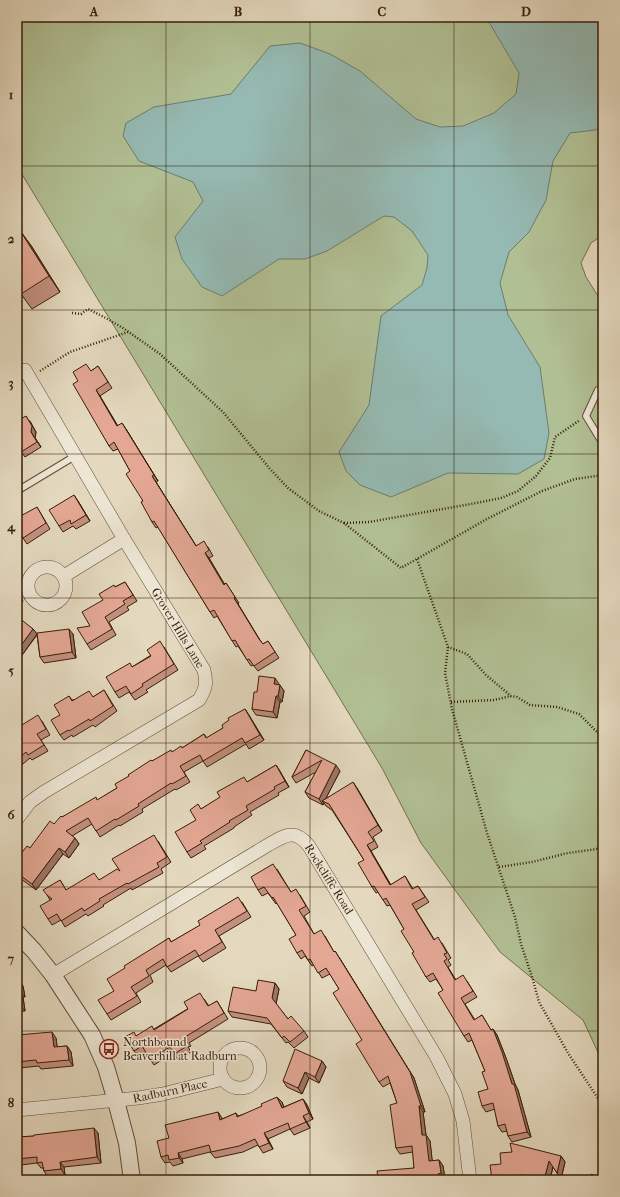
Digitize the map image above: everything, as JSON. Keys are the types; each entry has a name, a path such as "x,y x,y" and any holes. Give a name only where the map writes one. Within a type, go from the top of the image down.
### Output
{"street":[{"name":"Grover Hills Lane","path":"17,819 30,802 44,792 199,700 205,691 206,681 204,670 124,540 75,456 22,372"},
{"path":"64,576 124,540"},
{"path":"49,566 55,568 64,576 66,589 64,595 54,604 41,604 30,596 28,584 32,573 37,569 49,566"},
{"name":"Rockcliffe Road","path":"53,975 283,836 296,834 304,838 310,846 437,1058 455,1094 463,1121 470,1180"},
{"path":"20,939 53,975 92,1035 106,1067 116,1101 127,1143 132,1180"},
{"name":"Radburn Place","path":"17,1110 116,1101 163,1094 223,1079"}],"lane":[{"path":"603,388 598,390 586,416 603,444"},
{"path":"17,491 75,456"}],"path":[{"path":"72,314 81,314 88,309 104,317 160,354 223,412 270,469 288,488 319,510 344,524 402,568 487,519 542,491 575,479 603,475"},
{"path":"22,372 70,352 128,332"},
{"path":"344,524 369,522 471,504 501,498 518,491 536,476 550,458 555,437 586,416"},
{"path":"417,559 448,647 445,673 451,702 487,833 515,917 527,966 533,980 539,1002 568,1053 603,1106"},
{"path":"17,604 30,596"},
{"path":"448,647 467,654 486,675 511,696"},
{"path":"451,702 494,700 511,696 517,697 530,705 557,707 579,714 598,733 603,741"},
{"path":"598,733 603,731"},
{"path":"498,867 532,862 568,852 597,849 603,853"}],"green space":[{"path":"17,17 603,17 603,235 591,243 581,263 586,277 603,304 603,1063 583,1020 500,952 421,843 382,768 17,166"}],"water":[{"path":"486,17 603,17 603,129 570,133 553,161 546,200 529,232 509,252 500,283 508,315 540,367 549,433 544,459 518,474 448,473 391,497 360,485 346,471 339,452 369,405 381,316 422,285 427,268 428,255 412,231 394,217 384,216 327,251 305,259 279,259 222,296 202,287 182,259 175,237 203,201 193,182 139,161 123,136 126,123 154,107 231,94 270,46 300,43 330,54 360,71 416,119 440,127 463,126 494,113 516,94 519,73"}],"building":[{"path":"21,232 49,276 21,294 17,288 17,234"},
{"path":"86,364 91,371 98,366 108,382 96,390 117,426 122,423 154,475 152,476 196,546 204,541 209,550 205,553 224,585 226,583 259,639 263,644 268,641 275,652 254,666 249,659 247,660 235,640 232,641 214,610 210,612 154,521 152,522 141,502 143,501 126,474 130,471 114,442 109,446 73,384 78,381 73,372"},
{"path":"26,416 32,426 31,432 37,442 21,452 17,445 17,421"},
{"path":"74,495 86,515 71,524 70,520 59,526 49,510"},
{"path":"37,507 46,523 23,538 17,528 17,518"},
{"path":"125,582 133,595 123,601 125,604 105,617 112,629 87,644 77,628 90,626 82,612 103,600 99,594 114,585 115,587"},
{"path":"18,617 33,629 17,651 17,618"},
{"path":"69,629 72,652 40,657 37,633"},
{"path":"160,641 174,664 142,684 143,686 131,694 126,686 115,692 106,677 130,663 132,667 151,656 147,650"},
{"path":"259,676 275,678 274,684 280,685 273,712 252,709 254,692 257,692"},
{"path":"104,690 113,706 90,721 89,719 60,735 51,720 60,715 54,705 69,696 72,701 89,691 93,697"},
{"path":"245,709 260,735 245,743 242,738 203,761 200,755 180,766 186,776 172,784 171,783 138,804 139,806 96,831 88,818 66,831 75,838 65,852 59,848 32,884 17,873 17,859 27,846 30,848 50,821 54,824 61,816 62,817 96,797 97,800 117,788 115,784 151,760 152,761 171,750 172,752 181,746 182,748 204,734 206,738 223,728 222,725 229,720 228,718"},
{"path":"38,715 46,729 37,734 44,745 28,755 26,752 17,760 17,728"},
{"path":"306,750 336,765 319,799 305,792 322,760 292,777"},
{"path":"276,765 285,781 274,787 275,789 246,806 248,810 229,821 230,822 200,841 202,843 187,852 175,832 196,820 190,810 198,804 201,809 220,797 217,792 244,777 247,782"},
{"path":"353,782 378,825 368,832 374,841 367,845 390,885 405,876 412,889 418,886 425,897 412,904 434,940 438,937 447,953 444,954 447,959 444,961 455,980 463,975 473,991 461,998 474,1020 482,1015 491,1030 493,1029 512,1084 514,1084 527,1132 508,1136 505,1124 498,1126 493,1103 482,1106 478,1092 488,1089 482,1072 485,1071 469,1033 464,1036 438,993 443,990 433,973 426,977 412,953 414,952 401,931 404,929 386,898 383,900 374,886 372,887 358,863 364,860 329,804 322,801"},
{"path":"154,835 167,857 157,863 159,867 99,899 100,901 84,911 82,908 61,921 57,914 48,919 40,906 52,899 43,890 60,880 66,890 94,873 99,880 117,869 120,871 112,859"},
{"path":"273,864 291,892 296,889 306,906 299,910 314,934 321,930 410,1072 421,1106 419,1106 422,1135 426,1135 429,1161 439,1160 441,1173 438,1174 439,1180 358,1180 378,1178 377,1171 414,1168 412,1146 396,1148 390,1105 397,1103 388,1076 379,1082 356,1044 362,1040 333,993 339,989 326,968 318,973 310,959 308,960 302,950 297,953 289,939 296,935 273,897 272,898 264,887 258,890 251,877"},
{"path":"238,897 247,911 215,930 222,942 199,956 195,950 167,967 163,959 146,970 149,976 131,987 137,996 107,1014 98,1000 114,991 107,979 125,968 124,966 169,938 171,942 200,925 198,921"},
{"path":"258,980 275,983 272,998 288,1019 291,1016 304,1031 290,1042 284,1036 282,1038 267,1018 228,1011 233,987 256,991"},
{"path":"17,981 19,981 20,1005 17,1005"},
{"path":"200,993 208,1006 217,1001 224,1013 185,1037 186,1040 184,1041 187,1046 174,1054 170,1047 150,1059 142,1046 134,1051 125,1037 134,1032 136,1036 152,1026 154,1030 188,1009 184,1002"},
{"path":"52,1032 54,1047 67,1046 69,1060 37,1063 36,1060 17,1062 17,1035"},
{"path":"295,1049 322,1061 315,1077 305,1072 298,1088 283,1081"},
{"path":"277,1097 282,1108 303,1099 309,1113 303,1116 306,1122 290,1129 288,1123 264,1133 269,1143 259,1147 255,1139 239,1146 211,1152 209,1145 178,1153 179,1158 169,1160 168,1155 161,1157 157,1141 169,1138 165,1125 218,1112 220,1120 236,1113 237,1117 262,1106 261,1104"},
{"path":"94,1128 97,1157 60,1162 61,1169 44,1171 42,1162 37,1163 37,1157 17,1159 17,1137"},
{"path":"510,1143 561,1156 557,1173 549,1161 544,1180 520,1175 520,1180 492,1180 490,1165 501,1164 500,1153 512,1152"},
{"path":"592,1174 596,1180 583,1180"},
{"path":"577,1175 580,1180 569,1180"}],"place":[{"name":"Northbound Beaverhill at Radburn","path":"109,1049"}]}
